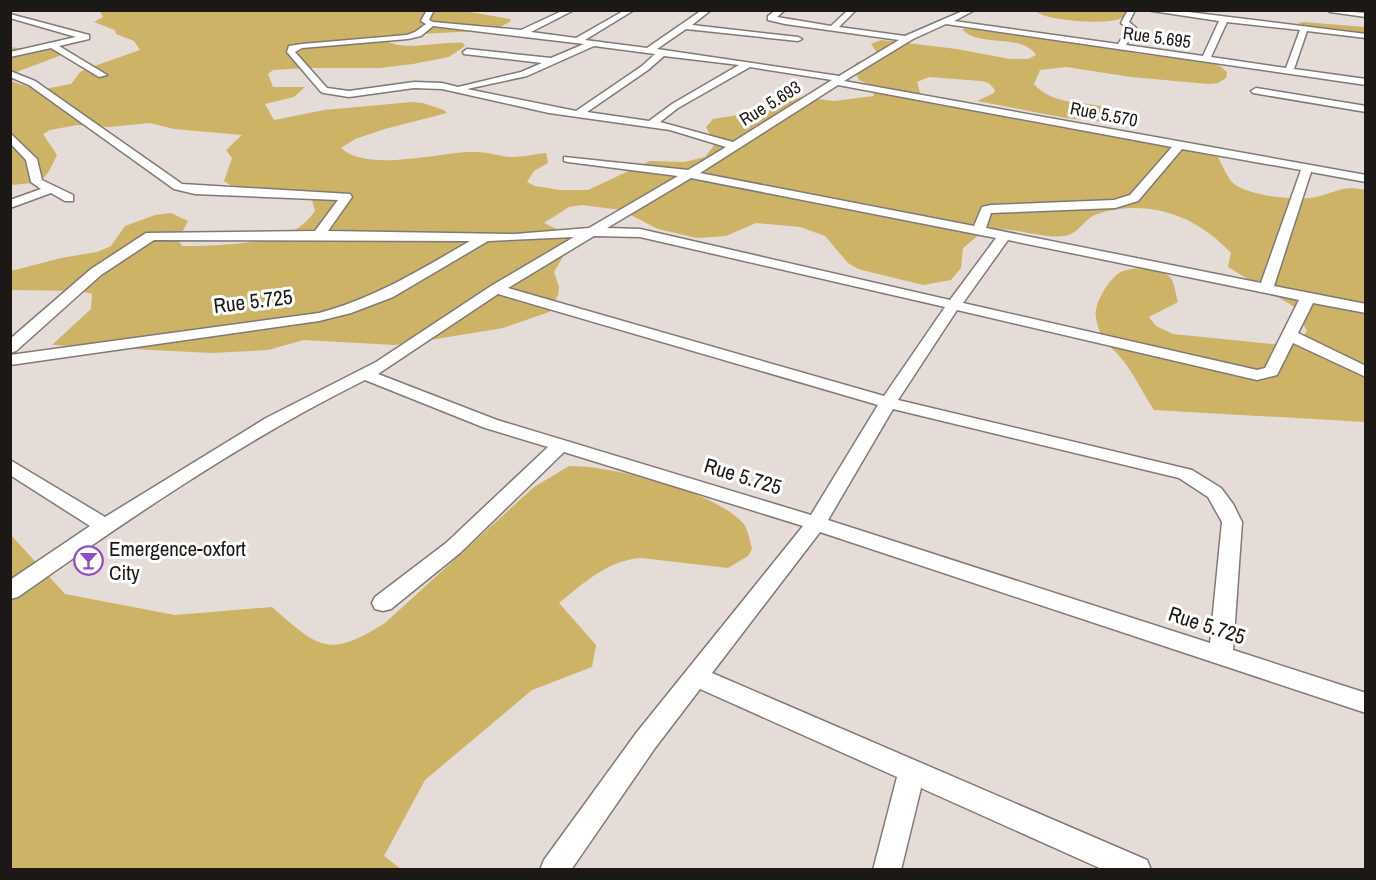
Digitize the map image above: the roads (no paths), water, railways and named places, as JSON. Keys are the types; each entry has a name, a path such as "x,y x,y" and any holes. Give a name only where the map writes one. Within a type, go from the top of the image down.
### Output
{"street":[{"path":"430,10 425,21 431,24 418,34 408,37 303,46 292,48 291,52 324,90 330,92 349,94 424,84 455,88 494,99 681,130 734,146"},
{"path":"522,33 571,10"},
{"path":"577,41 631,10"},
{"path":"649,51 708,10"},
{"path":"782,10 771,18 785,22 906,39"},
{"path":"834,28 853,10"},
{"name":"Rue 5.693","path":"590,232 689,174 906,39 972,10"},
{"path":"1120,48 1132,28 1125,23 1132,10"},
{"path":"1149,10 1223,16 1365,36"},
{"path":"1330,10 1365,15"},
{"path":"10,16 86,37 10,55"},
{"path":"1206,60 1223,16"},
{"name":"Rue 5.695","path":"944,21 1365,82"},
{"name":"Rue 5.570","path":"431,24 522,33 748,64 768,62 838,80 1365,179"},
{"path":"683,26 798,39"},
{"path":"787,47 815,26"},
{"path":"1289,72 1304,29"},
{"path":"455,88 508,79 593,43"},
{"path":"54,46 102,75"},
{"path":"467,52 553,61"},
{"path":"579,113 645,68 662,53"},
{"path":"651,124 690,96 748,64"},
{"path":"10,74 32,83 178,187 195,190 346,197 319,235"},
{"path":"1256,91 1365,109"},
{"path":"10,136 31,159 37,182 69,198"},
{"path":"979,230 986,210 1115,204 1134,198 1179,145"},
{"path":"568,159 689,174 805,195 1365,309"},
{"path":"1266,289 1307,168"},
{"path":"10,204 49,190"},
{"path":"10,591 212,456 270,421 382,365 496,289 590,232"},
{"name":"Rue 5.725","path":"10,348 100,271 151,236 319,235 484,238 546,237 590,232 639,233 1257,375 1271,372 1289,335"},
{"path":"554,870 646,740 816,524 888,404 953,306 1004,236"},
{"name":"Rue 5.725","path":"10,360 319,317 346,310 388,294 484,238"},
{"path":"496,289 888,404 1185,474 1214,489 1226,507 1232,522 1221,655"},
{"path":"1308,297 1289,335 1365,372"},
{"name":"Rue 5.725","path":"364,374 491,424 816,524 1221,655 1365,706"},
{"path":"383,603 453,548 560,446"},
{"path":"10,466 105,526"},
{"path":"696,677 1137,870"},
{"path":"887,870 912,771"}],"place":[{"name":"Emergence-oxfort City","path":"88,560"}]}
